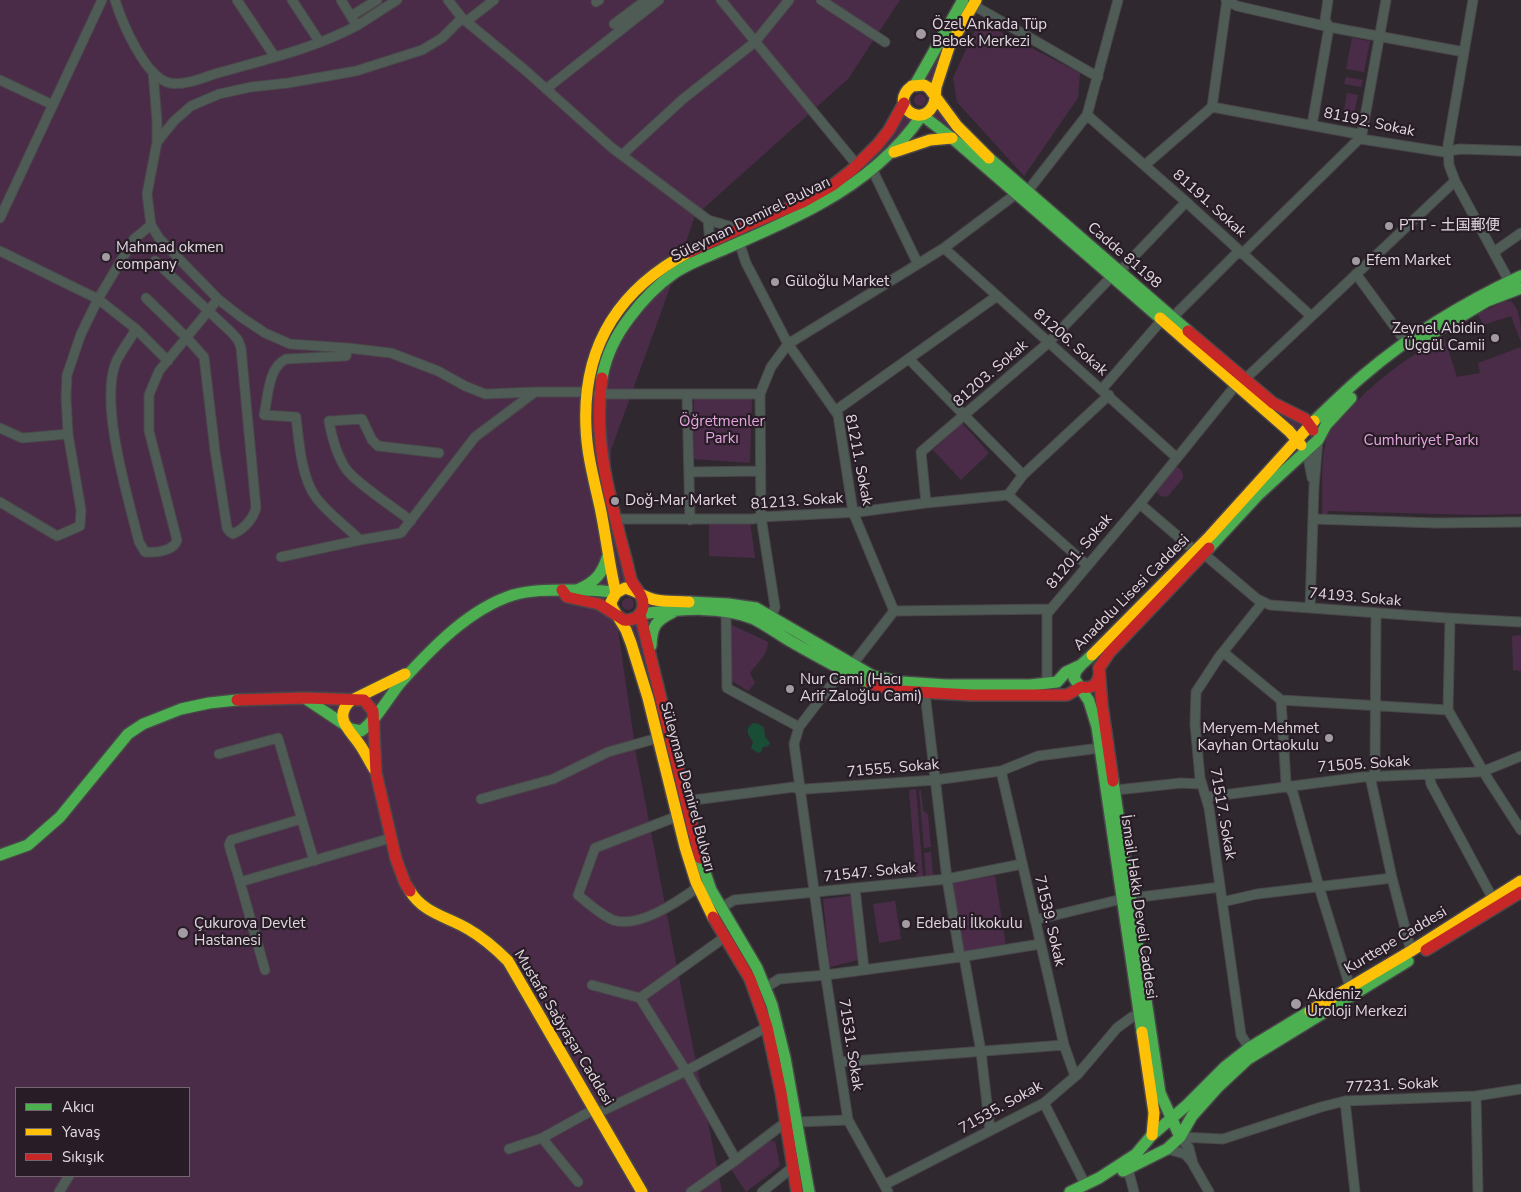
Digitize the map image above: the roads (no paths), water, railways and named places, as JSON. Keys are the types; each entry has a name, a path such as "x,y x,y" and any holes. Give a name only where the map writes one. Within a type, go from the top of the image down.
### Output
{"main road":[{"path":"971,2 946,54 934,94 933,107 922,115 912,114 905,107 904,103 907,90 915,84 971,2"},
{"path":"915,84 924,85 934,94"},
{"name":"Cadde 81198","path":"934,94 957,126 1022,193"},
{"name":"Süleyman Demirel Bulvarı","path":"640,593 632,581 599,450 593,393 594,356 607,327 620,308 647,279 674,261 834,185 857,166 884,137 904,103"},
{"name":"Cadde 81198","path":"922,115 1022,193 1240,382 1289,431 1307,452"},
{"name":"Süleyman Demirel Bulvarı","path":"616,592 588,451 586,412 605,360 618,332 630,314 654,290 678,271 819,205 841,192 872,169 888,154 914,127 922,115"},
{"path":"888,154 926,140 952,138"},
{"path":"1318,440 1310,424 1376,365 1406,342 1456,309 1486,292 1521,276"},
{"path":"1318,440 1326,425 1342,407 1390,363 1417,343 1488,301 1521,290"},
{"name":"Cadde 81198","path":"1240,382 1273,403 1305,419 1310,424"},
{"name":"Anadolu Lisesi Caddesi","path":"1099,676 1099,668 1108,653 1200,553 1310,424"},
{"name":"Anadolu Lisesi Caddesi","path":"1047,684 1056,682 1066,672 1081,665 1318,440"},
{"path":"575,591 591,584 603,573 608,554"},
{"path":"305,698 347,726 356,731 361,731 370,725 409,672 462,625 496,601 532,592 605,590 616,592 630,588 656,600 728,604 756,608 770,621 871,684 901,691 971,695 1045,694 1067,696 1081,687"},
{"path":"562,590 567,597 604,607 626,620 636,618 640,614 644,601 640,593"},
{"path":"616,592 611,602 613,612 617,616"},
{"path":"640,614 679,610 726,612 770,621"},
{"path":"651,659 652,632 656,622 679,610"},
{"name":"Süleyman Demirel Bulvarı","path":"640,614 702,866 721,908 757,968 772,1006 780,1036 791,1122 793,1167 797,1192"},
{"name":"Süleyman Demirel Bulvarı","path":"617,616 632,644 698,887 707,908 750,979 768,1027 809,1192"},
{"path":"1089,664 1093,665 1099,676 1093,687 1085,688 1076,682 1074,674 1081,665 1089,664"},
{"path":"847,668 873,676 925,684 1047,684"},
{"path":"376,773 361,745 342,718 342,713 346,704 409,672"},
{"name":"İsmail Hakkı Develi Caddesi","path":"1099,676 1116,790 1139,1016 1154,1113 1152,1135"},
{"name":"İsmail Hakkı Develi Caddesi","path":"1081,687 1094,714 1160,1093 1180,1137"},
{"path":"0,855 28,845 60,817 128,734 143,724 180,709 208,703 246,699 364,700 371,707 374,716 376,773"},
{"name":"Mustafa Sağyaşar Caddesi","path":"376,773 396,860 405,883 424,908 468,929 491,944 508,961 642,1192"},
{"name":"Kurttepe Caddesi","path":"1152,1135 1226,1066 1249,1048 1411,952 1521,881"},
{"name":"Kurttepe Caddesi","path":"1167,1149 1180,1137 1192,1116 1220,1084 1260,1050 1351,997 1521,892"},
{"path":"1070,1192 1085,1188 1167,1149 1152,1135 1136,1154 1085,1188"}],"street":[{"path":"0,218 102,0"},
{"path":"115,0 122,24 137,50 153,72 169,83 185,83 319,42 357,25 397,0"},
{"path":"237,0 274,57"},
{"path":"292,0 319,42"},
{"path":"341,0 357,25"},
{"path":"351,16 377,0"},
{"path":"448,0 465,19 622,155 708,220 739,229"},
{"path":"157,142 174,120 191,106 218,94 251,87 288,84 356,71 422,50 442,38 465,19 494,0"},
{"path":"614,24 646,0"},
{"path":"546,89 659,0"},
{"path":"721,0 857,166"},
{"path":"622,155 683,99 755,42 789,0"},
{"path":"821,0 886,42"},
{"path":"770,621 775,607 761,517 760,394 771,367 788,344 944,248 1022,193 1087,115 1118,0"},
{"path":"1312,125 1329,26 1325,20 1328,0"},
{"path":"1087,565 1008,495 1023,476 1105,392 1167,319 1236,254 1243,253 1361,139 1386,0"},
{"path":"1473,0 1448,145 1449,165 1455,181 1509,281"},
{"path":"1145,166 1212,106 1227,1 1237,6 1380,37 1464,52"},
{"path":"971,2 1098,77"},
{"path":"153,72 158,121 157,142 147,194 151,225 159,238 218,299 265,333 290,344 391,353 438,371 465,386 485,394 535,392 760,394"},
{"path":"0,80 53,105"},
{"name":"81192. Sokak","path":"1212,106 1358,134 1361,139 1444,152 1460,149 1521,151"},
{"name":"81191. Sokak","path":"1087,115 1243,253 1310,316"},
{"path":"872,169 918,264"},
{"name":"81201. Sokak","path":"894,611 1050,609 1140,504 1240,382 1455,181"},
{"name":"81203. Sokak","path":"926,503 921,452 1048,343 1186,202"},
{"path":"708,220 710,243"},
{"path":"0,502 57,536 80,526 81,510 68,434 66,397 68,375 81,334 98,299 134,239 151,225"},
{"path":"1494,252 1521,233"},
{"name":"81211. Sokak","path":"739,242 746,263 788,344 838,416 853,512 894,611"},
{"name":"81206. Sokak","path":"944,248 1177,458"},
{"path":"0,251 98,299 136,329 168,361"},
{"path":"146,298 204,357 222,500 227,528 233,534 241,530 254,515 256,508 241,348 238,340 231,332 156,261"},
{"path":"1356,274 1406,342"},
{"path":"835,411 997,296"},
{"path":"136,329 116,362 110,404 119,458 139,542 145,552 152,553 172,548 177,540 149,432 149,395 159,371 218,299"},
{"path":"348,348 346,356 286,359 280,361 276,365 272,378 264,415 296,417 300,450 306,475 315,496 360,540"},
{"path":"909,359 1023,476"},
{"path":"281,557 401,533 475,437 535,392"},
{"path":"687,394 690,520"},
{"path":"411,520 347,470 334,446 328,421 362,419 372,440 378,446 439,453"},
{"path":"0,428 22,438 68,434"},
{"path":"1310,608 1314,486 1318,440"},
{"path":"1307,452 1314,486"},
{"path":"690,472 760,471"},
{"name":"81213. Sokak","path":"617,520 753,520 761,517 853,512 1008,495"},
{"path":"1140,504 1260,602"},
{"path":"1314,519 1436,523 1521,522"},
{"name":"74193. Sokak","path":"1260,602 1310,608 1450,619 1521,622"},
{"name":"71517. Sokak","path":"1249,1048 1241,1035 1207,797 1202,784 1195,724 1196,692 1260,602"},
{"path":"1047,684 1047,614 1050,609"},
{"path":"726,612 727,688 798,727 894,611"},
{"path":"1376,613 1375,771 1371,781 1392,878 1411,952"},
{"path":"1450,619 1448,710 1521,830"},
{"path":"1223,652 1281,700 1448,710"},
{"path":"925,693 946,879 981,1052 990,1130"},
{"path":"1281,700 1286,784 1293,793 1319,887 1350,987"},
{"name":"71531. Sokak","path":"798,727 794,744 848,1120 886,1189"},
{"path":"219,754 278,738 314,861"},
{"path":"481,799 553,779 608,752 658,738"},
{"name":"71555. Sokak","path":"686,801 794,787 800,790 934,780 1001,771 1038,756 1100,748"},
{"name":"71505. Sokak","path":"1207,797 1373,777 1484,770 1521,756"},
{"name":"71539. Sokak","path":"1001,771 1064,1045 1075,1076"},
{"path":"1429,774 1431,784 1493,899"},
{"path":"1116,790 1181,783 1202,784"},
{"path":"678,816 594,848 578,895 614,920 624,922 647,917 698,887"},
{"path":"265,970 229,845 231,840 301,819"},
{"path":"240,882 391,838"},
{"name":"71547. Sokak","path":"721,908 734,900 946,879 1022,864"},
{"path":"1222,902 1257,894 1392,878"},
{"path":"1035,920 1127,899 1220,887"},
{"path":"855,889 864,969"},
{"path":"640,998 724,937"},
{"path":"765,988 780,979 826,975 962,957 1040,944"},
{"path":"592,985 640,998 686,1071 736,1160"},
{"name":"71535. Sokak","path":"886,1189 990,1130 1044,1103 1075,1076 1117,1028 1132,1017 1139,1016"},
{"path":"509,1149 542,1138 591,1111 602,1111 686,1071 768,1027"},
{"path":"839,1062 1064,1045"},
{"name":"77231. Sokak","path":"1180,1137 1223,1139 1345,1101 1476,1096 1521,1089"},
{"path":"1476,1096 1478,1192"},
{"path":"1345,1101 1355,1192"},
{"path":"1044,1103 1085,1188"},
{"path":"691,1192 791,1122 848,1120"},
{"path":"1180,1137 1189,1148 1193,1164"},
{"path":"542,1138 578,1182"},
{"path":"1167,1149 1186,1154 1209,1192"},
{"path":"762,1192 793,1167"},
{"path":"1124,1170 1129,1173 1134,1192"},
{"path":"59,1192 68,1177"}],"place":[{"name":"Özel Ankada Tüp Bebek Merkezi","path":"921,34"},
{"name":"PTT - 土国郵便","path":"1389,226"},
{"name":"Mahmad okmen company","path":"106,257"},
{"name":"Efem Market","path":"1356,261"},
{"name":"Güloğlu Market","path":"775,282"},
{"name":"Zeynel Abidin Üçgül Camii","path":"1495,338"},
{"name":"Doğ-Mar Market","path":"615,501"},
{"name":"Nur Cami (Hacı Arif Zaloğlu Cami)","path":"790,689"},
{"name":"Meryem-Mehmet Kayhan Ortaokulu","path":"1329,738"},
{"name":"Edebali İlkokulu","path":"906,924"},
{"name":"Çukurova Devlet Hastanesi","path":"183,933"},
{"name":"Akdeniz Uroloji Merkezi","path":"1296,1004"}],"park label":[{"name":"Öğretmenler Parkı","path":"722,430"},
{"name":"Cumhuriyet Parkı","path":"1421,441"}]}
